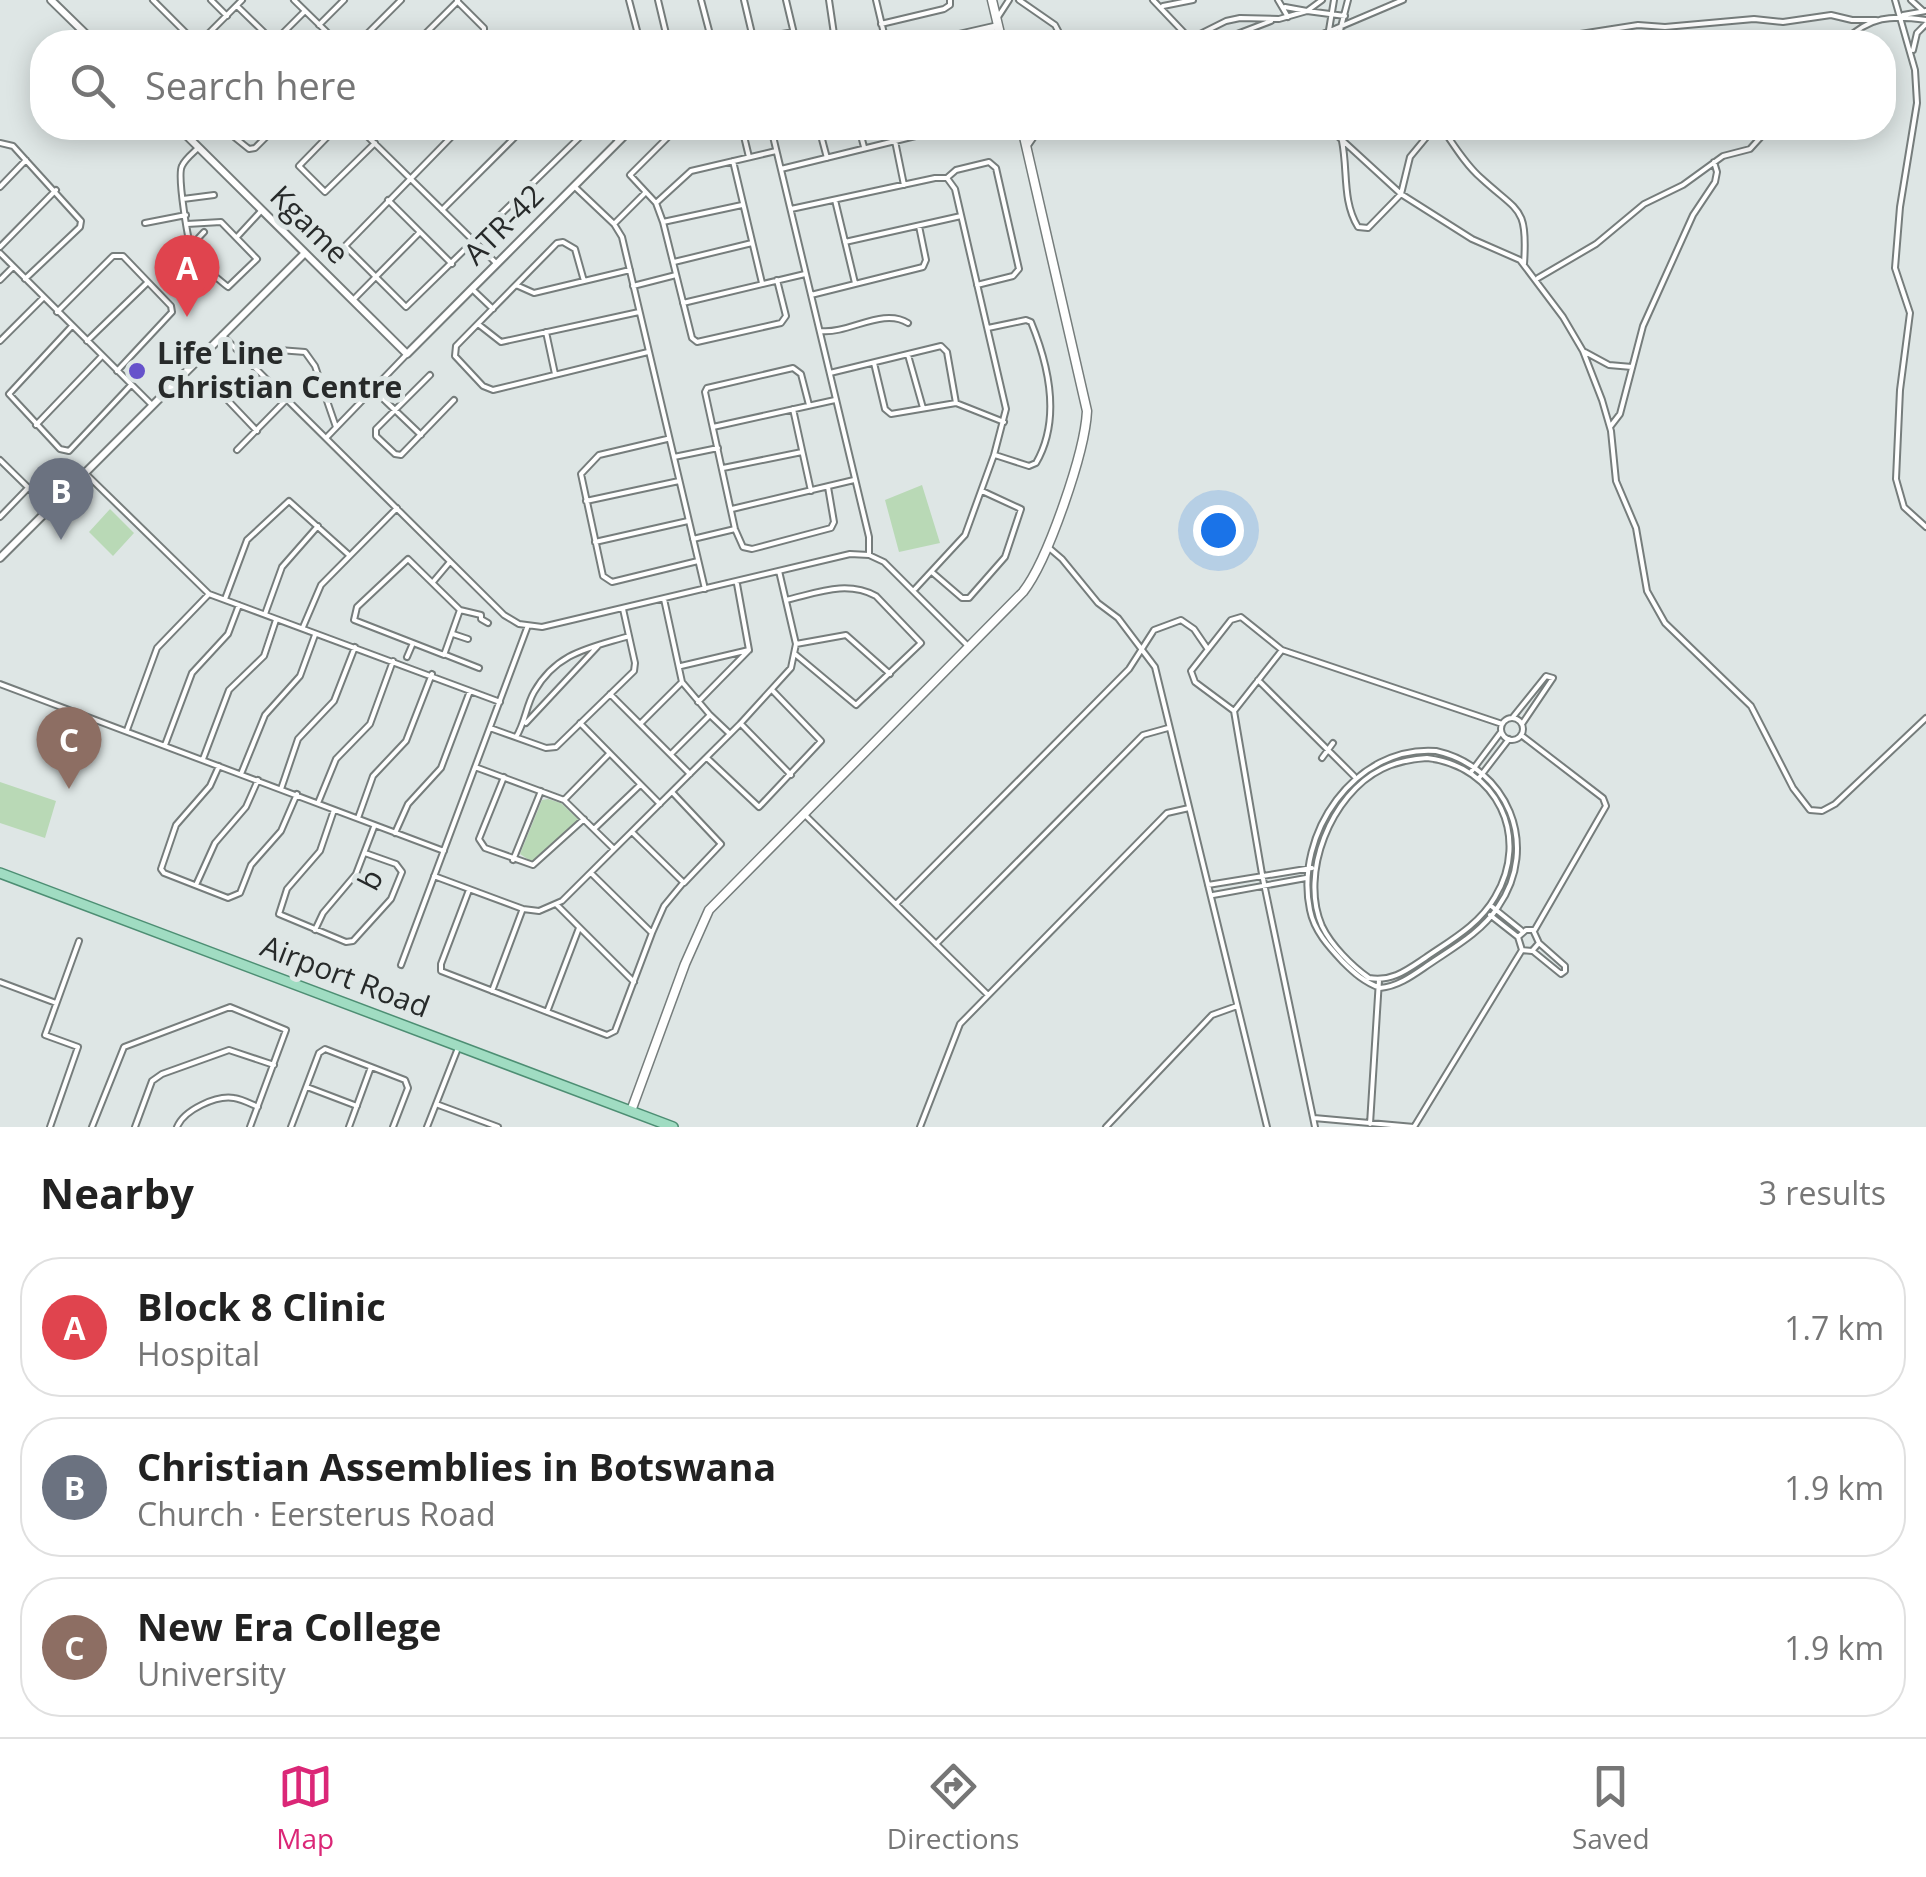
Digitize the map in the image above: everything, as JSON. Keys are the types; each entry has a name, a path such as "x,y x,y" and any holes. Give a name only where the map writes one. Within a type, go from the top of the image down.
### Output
{"main road":[{"path":"992,0 999,30"},
{"path":"649,1062 670,996 709,910 1023,592 1041,564 1080,449 1087,412 1024,140"},
{"name":"Airport Road","path":"0,874 674,1127"},
{"path":"631,1111 685,964"},
{"path":"671,1006 684,1002 677,991"}],"street":[{"path":"50,0 81,30"},
{"path":"153,0 185,30"},
{"path":"211,0 227,16"},
{"path":"211,30 242,0"},
{"path":"294,0 324,30"},
{"path":"319,25 344,0"},
{"path":"371,30 401,0"},
{"path":"629,0 637,30"},
{"path":"658,0 665,30"},
{"path":"701,0 709,30"},
{"path":"744,0 751,30"},
{"path":"786,0 794,30"},
{"path":"828,0 833,30"},
{"path":"876,0 883,30"},
{"path":"882,24 944,9 950,0"},
{"path":"1020,0 1058,30"},
{"path":"1153,0 1179,30"},
{"path":"1162,6 1192,0"},
{"path":"1278,0 1288,17"},
{"path":"1245,30 1308,11 1322,0"},
{"path":"1329,30 1334,0"},
{"path":"1341,30 1348,0"},
{"path":"1329,30 1402,0"},
{"path":"1911,0 1925,11"},
{"path":"429,30 457,1 484,30"},
{"path":"969,30 997,22 1010,1"},
{"path":"1895,2 1912,56 1916,122 1902,190 1894,268 1910,314 1900,390 1896,479 1904,506 1926,527"},
{"path":"1892,18 1895,2"},
{"path":"237,6 262,30"},
{"path":"1285,7 1345,16"},
{"path":"1601,30 1638,24 1665,27 1754,19 1783,22 1831,14 1876,20 1925,11"},
{"path":"286,30 305,12"},
{"path":"1901,15 1926,22 1917,33 1912,56"},
{"path":"1208,30 1226,21 1279,19"},
{"path":"1857,30 1876,20"},
{"name":"Kgame","path":"191,140 407,354"},
{"path":"238,140 250,149 260,140"},
{"path":"324,140 299,166 325,192 375,143"},
{"path":"372,140 497,264"},
{"path":"448,140 345,246 406,308 576,140"},
{"path":"442,210 512,140"},
{"path":"665,140 631,172 630,178 656,203 692,338 696,342 781,323 786,316 777,280"},
{"path":"745,140 749,157"},
{"path":"774,140 869,537 869,555"},
{"path":"822,140 827,158"},
{"path":"861,140 864,149"},
{"path":"781,168 899,140"},
{"path":"1026,148 1032,140"},
{"path":"1341,140 1346,190 1358,227 1371,227 1401,194 1408,162 1425,140"},
{"path":"1343,140 1401,194 1472,239 1514,256 1536,279 1582,351 1610,426 1616,480 1636,528 1646,591 1665,622 1751,706 1793,788 1810,810 1822,811 1835,804 1926,718"},
{"path":"1451,140 1476,174 1516,206 1524,234 1524,264"},
{"path":"1536,279 1588,250 1638,207 1683,186 1730,153 1750,149 1758,140"},
{"name":"ATR-42","path":"407,354 619,141"},
{"path":"895,141 904,184"},
{"path":"0,143 12,146 80,216 80,226 25,279"},
{"path":"188,224 221,222 258,258 228,288 192,249 183,198 180,170 198,147"},
{"path":"656,203 691,171 777,150"},
{"path":"0,187 26,160"},
{"path":"733,160 762,283"},
{"path":"791,210 947,178 956,170 989,162 996,168 1019,270 1013,276 977,285"},
{"path":"1610,426 1620,414 1644,326 1673,258 1698,205 1715,182 1714,162"},
{"path":"914,590 962,540 994,454 1006,402 955,189 947,178"},
{"path":"574,186 614,224 622,237 704,589"},
{"path":"56,190 0,250 152,405"},
{"path":"614,224 645,193"},
{"path":"183,198 214,195"},
{"path":"388,200 452,264"},
{"path":"836,200 856,284"},
{"path":"663,222 743,204"},
{"path":"237,236 262,210"},
{"path":"145,223 186,216"},
{"path":"846,242 961,216"},
{"path":"810,295 924,267 919,226"},
{"path":"172,256 192,249 204,232"},
{"path":"352,300 420,232"},
{"path":"584,281 575,250 563,242 557,243 456,346 455,356 483,386 493,390 648,352"},
{"path":"674,262 752,243"},
{"path":"0,558 304,253"},
{"path":"57,312 114,256 123,256 171,306 172,312 117,371"},
{"path":"0,280 13,267"},
{"path":"516,285 534,293 630,270"},
{"path":"683,303 806,274"},
{"path":"633,286 676,275"},
{"path":"88,341 148,282"},
{"path":"472,289 493,309"},
{"path":"0,341 43,298"},
{"path":"478,324 501,342 639,312"},
{"path":"819,331 836,332 888,318 903,319 908,324"},
{"path":"988,328 1031,322 1052,400 1051,417 1036,463 1030,466 994,454"},
{"path":"72,326 11,389 11,400 60,450 69,451 131,385"},
{"path":"546,332 555,374"},
{"path":"222,335 504,614 528,627 542,627 850,554 869,555 884,562 969,647"},
{"path":"830,374 943,347 956,404"},
{"path":"246,358 278,350 305,352 314,366 336,428"},
{"path":"1582,351 1608,365 1632,367"},
{"path":"326,438 407,354"},
{"path":"908,355 923,408"},
{"path":"36,425 102,356"},
{"path":"874,363 886,412 893,415 956,404 1004,422"},
{"path":"809,405 801,374 793,368 707,388 705,396 736,529 746,549 831,528 834,522 828,487"},
{"path":"430,375 376,429 376,436 397,455 454,400"},
{"path":"373,389 420,436"},
{"path":"219,391 256,430"},
{"path":"237,450 287,400"},
{"path":"713,426 836,400"},
{"path":"793,409 811,491"},
{"path":"669,439 596,457 580,476 595,542 604,576 612,582 698,561"},
{"path":"674,458 718,448"},
{"path":"722,468 802,452"},
{"path":"0,460 50,508"},
{"path":"84,473 210,594 500,702"},
{"path":"732,508 855,480"},
{"path":"586,501 679,481"},
{"path":"0,518 28,488"},
{"path":"932,572 965,599 1006,557 1021,509 982,491"},
{"path":"224,599 244,545 284,504 293,501 349,555"},
{"path":"303,627 318,589 397,508"},
{"path":"595,542 688,520"},
{"path":"265,614 282,567 318,526"},
{"path":"693,539 736,529"},
{"path":"1047,546 1098,603 1118,618 1155,667 1266,1127"},
{"path":"479,668 355,621 356,608 408,558 460,610 481,615 481,620 488,623"},
{"path":"433,582 450,561"},
{"path":"434,876 523,909 557,905 773,691 790,668 796,644 778,571"},
{"path":"736,582 749,650"},
{"path":"786,600 846,586 876,596 921,643 856,706 795,654"},
{"path":"126,730 157,648 210,594"},
{"path":"664,599 682,682 730,734"},
{"path":"165,744 192,673 228,634 240,604"},
{"path":"490,728 552,749 636,667 623,608"},
{"path":"444,655 460,610"},
{"path":"1315,1127 1262,874 1234,711 1192,678 1191,671 1231,620 1238,617 1282,650 1502,724 1513,718 1546,676 1553,678 1522,724 1520,735"},
{"path":"203,760 229,690 264,656 276,618"},
{"path":"896,904 1128,668 1154,630 1178,620 1194,629 1208,649"},
{"path":"401,965 528,627"},
{"path":"241,774 264,716 300,676 315,632"},
{"path":"452,633 468,639"},
{"path":"796,644 846,635 890,675"},
{"path":"523,726 538,686 572,652 629,636"},
{"path":"407,656 413,643"},
{"path":"516,737 598,646"},
{"path":"281,788 298,739 334,701 355,647"},
{"path":"680,666 749,650"},
{"path":"698,702 749,650"},
{"path":"1234,711 1282,650"},
{"path":"318,802 336,759 370,724 393,661"},
{"path":"358,818 373,776 406,743 432,674"},
{"path":"1258,680 1362,784"},
{"path":"640,724 682,682"},
{"path":"0,684 444,851"},
{"path":"395,833 408,804 441,768 470,691"},
{"path":"707,758 758,806 791,776 821,742 773,691"},
{"path":"610,694 690,774"},
{"path":"670,754 710,715"},
{"path":"1513,718 1522,724"},
{"path":"580,723 660,804"},
{"path":"740,724 791,776"},
{"path":"1471,772 1501,732 1502,724"},
{"path":"936,944 1143,735 1170,728"},
{"path":"1501,732 1508,740"},
{"path":"1479,778 1508,740 1520,735"},
{"path":"1485,912 1520,934 1534,931 1606,806 1603,798 1520,735"},
{"path":"1322,758 1334,743"},
{"path":"1410,752 1444,753 1476,766 1503,796 1514,827 1512,880 1496,910 1476,932 1410,977 1380,988 1359,977 1321,937 1310,910 1310,868 1327,816 1355,778 1374,764 1410,752"},
{"path":"564,800 610,754"},
{"path":"1410,760 1440,760 1479,778 1500,808 1508,833 1508,859 1502,884 1490,905 1467,930 1406,970 1379,980 1360,972 1329,938 1318,911 1317,868 1330,826 1362,784 1380,769 1410,760"},
{"path":"219,766 211,785 176,825 161,866 164,873 228,898 238,896 251,865 281,832 296,794"},
{"path":"475,767 564,800 614,850"},
{"path":"504,777 479,839 485,848 528,866 538,862 584,819"},
{"path":"196,885 215,844 246,806 258,780"},
{"path":"594,829 640,785"},
{"path":"513,860 541,791"},
{"path":"469,890 440,968 445,975 612,1035 664,906 721,844 672,792"},
{"path":"920,1127 957,1028 1168,814 1190,808"},
{"path":"334,809 320,851 287,889 278,910 284,918 315,930 323,913 356,874 375,825"},
{"path":"804,814 988,995"},
{"path":"632,832 684,883"},
{"name":"b","path":"315,930 353,941 391,899 402,872 396,864 365,853"},
{"path":"1208,884 1317,868"},
{"path":"591,873 652,933"},
{"path":"1210,895 1316,878"},
{"path":"557,905 634,982"},
{"path":"1490,905 1520,934"},
{"path":"492,991 523,909"},
{"path":"547,1012 579,928"},
{"path":"1520,934 1517,944 1522,950 1532,951 1560,974 1565,971 1565,966 1539,942 1534,931"},
{"path":"50,1127 78,1047 45,1035 79,941"},
{"path":"1532,951 1539,942"},
{"path":"1313,1118 1414,1127 1522,950"},
{"path":"1370,1124 1379,980"},
{"path":"0,982 57,1002"},
{"path":"1106,1127 1212,1015 1237,1006"},
{"path":"92,1127 124,1047 224,1008 234,1008 284,1028 285,1036 250,1127"},
{"path":"427,1127 459,1046"},
{"path":"135,1127 152,1081 162,1074 228,1050 274,1065"},
{"path":"292,1127 322,1050 408,1083 393,1127"},
{"path":"349,1127 371,1067"},
{"path":"307,1087 357,1106"},
{"path":"178,1125 190,1111 230,1097 258,1107"},
{"path":"436,1104 498,1127"},
{"path":"178,1125 189,1127"}],"green space":[{"path":"922,485 940,543 899,552 885,500"},
{"path":"110,509 134,533 113,556 89,532"},
{"path":"0,782 56,801 45,838 0,823"},
{"path":"542,800 561,803 579,820 532,862 520,854"}],"place":[{"name":"Block 8 Clinic","path":"187,317"},
{"name":"Life Line Christian Centre","path":"137,371"},
{"name":"Christian Assemblies in Botswana","path":"61,540"},
{"name":"New Era College","path":"69,789"}]}
